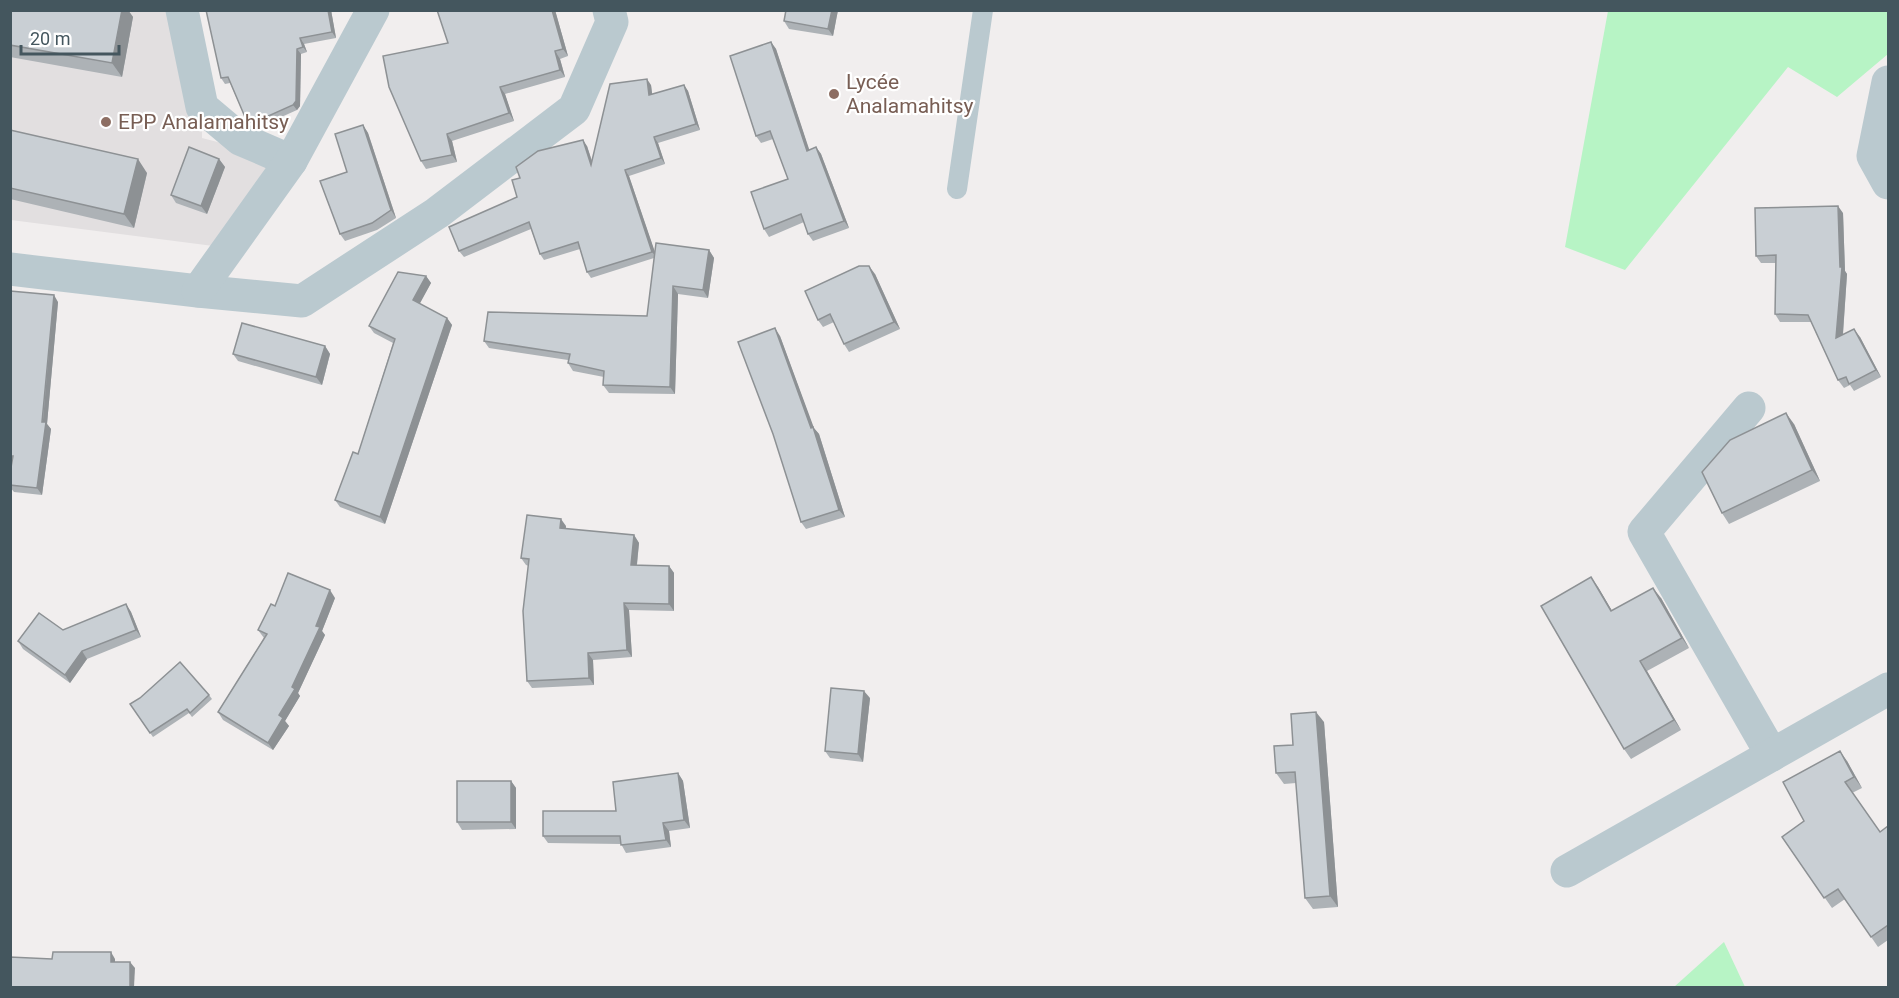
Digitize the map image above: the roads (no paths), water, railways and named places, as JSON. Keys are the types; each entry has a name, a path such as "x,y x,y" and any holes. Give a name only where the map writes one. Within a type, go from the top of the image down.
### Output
{"street":[{"path":"182,10 202,107 240,139 291,161"},
{"path":"198,291 291,161 373,10"},
{"path":"10,268 302,301 438,213 574,109 612,22 609,10"},
{"path":"1888,82 1873,156 1888,183"},
{"path":"1749,408 1644,532 1772,755"},
{"path":"1567,871 1888,689"}],"lane":[{"path":"957,189 982,10"}],"place":[{"name":"Lycée Analamahitsy","path":"834,94"},
{"name":"EPP Analamahitsy","path":"106,122"}]}
